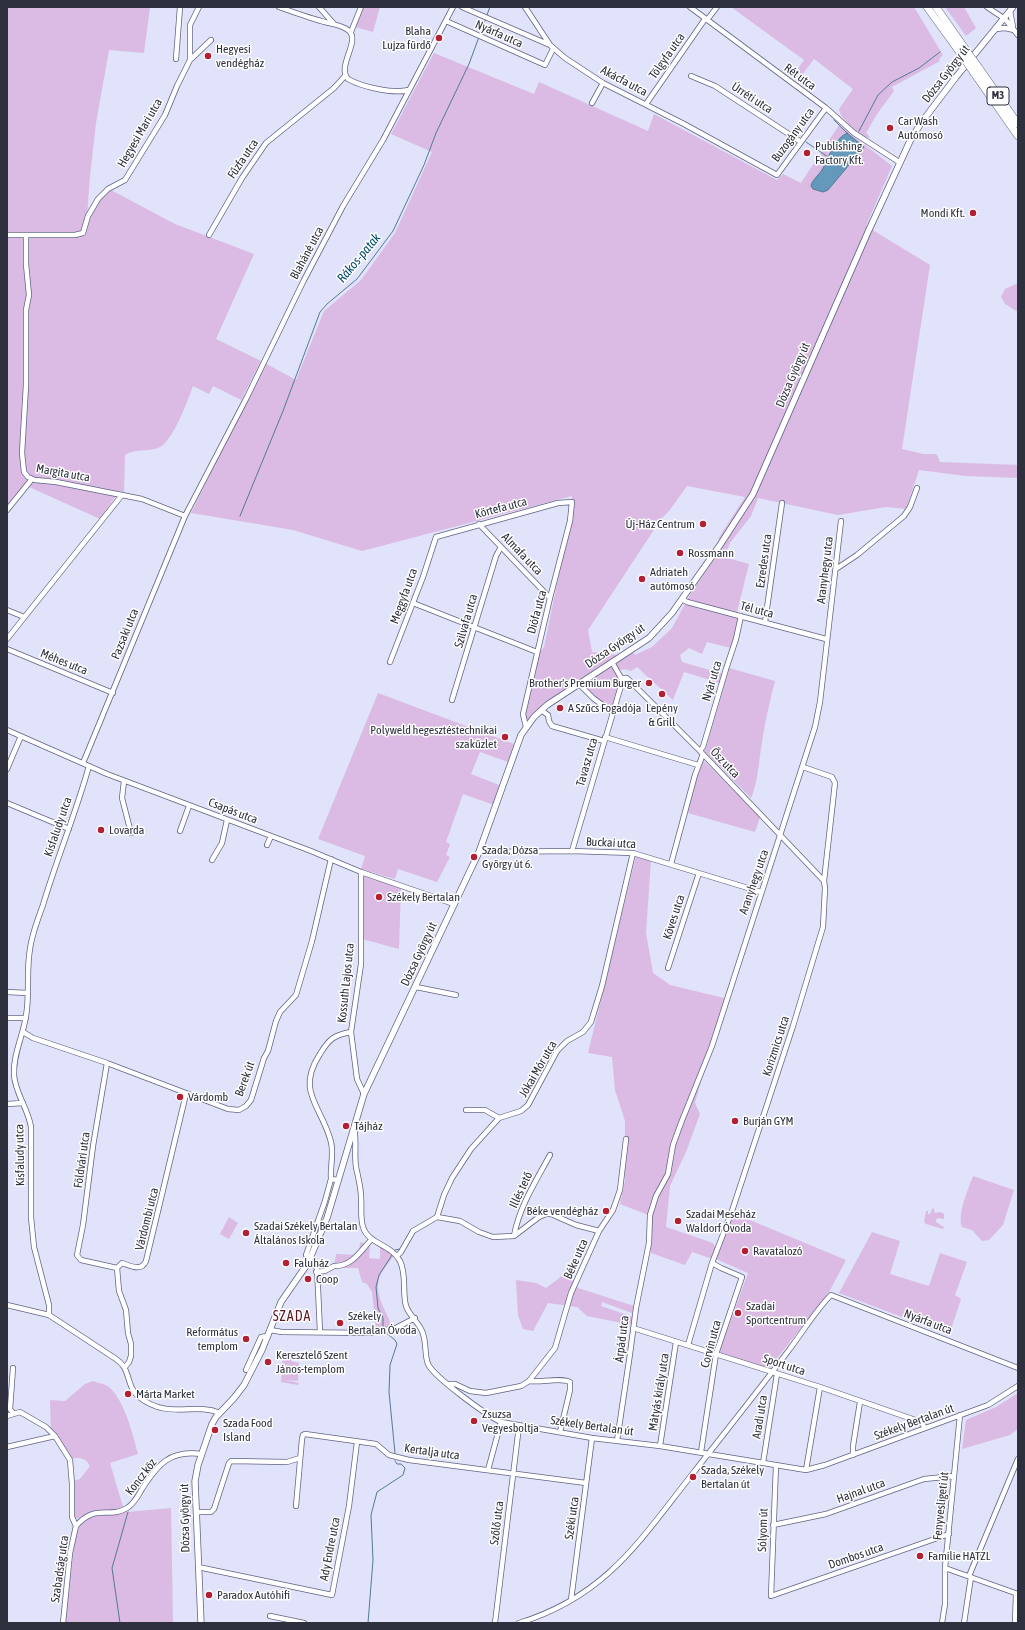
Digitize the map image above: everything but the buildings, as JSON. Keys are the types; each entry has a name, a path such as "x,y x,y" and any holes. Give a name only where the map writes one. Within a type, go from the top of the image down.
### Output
{"highway":[{"name":"M3","path":"927,7 964,52"},
{"name":"M3","path":"936,7 964,52 1015,126"},
{"path":"1015,126 1018,137"}],"main road":[{"name":"Dózsa György út","path":"201,1623 196,1512 196,1475 201,1454 212,1424 244,1385 268,1336 281,1302 309,1260 327,1218 353,1126 364,1094 480,852 514,750 526,727 541,710 649,638 664,623 753,494 899,162 921,123 956,77 1012,9"}],"street":[{"path":"176,59 180,7"},
{"name":"Hegyesi Mari utca","path":"26,235 82,234 88,216 98,199 108,189 125,180 163,119 190,60 190,25 199,7"},
{"path":"279,7 322,22 346,28 351,32"},
{"path":"319,7 334,24"},
{"path":"361,7 351,32 352,41 344,70 345,76 354,82 377,88 395,91 409,90"},
{"name":"Blaháné utca","path":"186,514 247,397 343,206 377,150 453,7"},
{"name":"Akácfa utca","path":"462,7 552,47 580,69 603,83 646,104 777,175"},
{"path":"525,7 552,47"},
{"name":"Rét utca","path":"690,7 826,108 854,133 899,162"},
{"name":"Tölgyfa utca","path":"646,104 706,19 717,7"},
{"path":"987,7 1005,19 1018,35"},
{"path":"1012,9 1014,30"},
{"name":"Nyárfa utca","path":"446,21 545,65 552,47"},
{"path":"996,29 1005,28 1014,30"},
{"path":"190,60 211,40"},
{"name":"Fűzfa utca","path":"209,235 242,178 266,143 334,88 345,76"},
{"name":"Úrréti utca","path":"691,76 715,86 800,142"},
{"path":"592,103 603,83"},
{"name":"Buzogány utca","path":"777,175 826,108"},
{"path":"7,235 26,235"},
{"name":"Margita utca","path":"26,235 26,264 29,295 26,310 26,385 22,457 24,472 32,479 122,494 186,514"},
{"path":"7,510 32,479"},
{"path":"836,569 857,555 904,516 910,507 917,488"},
{"path":"7,639 122,494"},
{"name":"Körtefa utca","path":"436,537 558,503 572,502"},
{"name":"Diófa utca","path":"526,727 523,714 550,598 570,521 572,502"},
{"name":"Ezredes utca","path":"765,622 782,503"},
{"name":"Pazsaki utca","path":"83,763 186,514"},
{"name":"Aranyhegy utca","path":"650,1240 650,1215 656,1196 668,1174 673,1145 680,1123 712,1046 803,767 818,716 841,521"},
{"name":"Almafa utca","path":"479,524 550,598"},
{"name":"Meggyfa utca","path":"390,662 414,603 436,537"},
{"name":"Szilvafa utca","path":"452,700 496,556 501,547"},
{"name":"Tél utca","path":"682,599 687,602 826,639"},
{"path":"414,603 435,610 475,628 537,652"},
{"path":"7,610 24,617"},
{"name":"Nyár utca","path":"671,864 703,747 736,639 741,616"},
{"name":"Méhes utca","path":"7,649 113,692"},
{"name":"Ősz utca","path":"612,662 623,679 627,678 702,753 824,881"},
{"name":"Tavasz utca","path":"572,852 604,739 623,679"},
{"path":"579,684 593,698 613,713"},
{"path":"541,710 548,715 552,726 698,765"},
{"name":"Csapás utca","path":"7,730 124,781 331,859 361,872 454,904"},
{"path":"7,770 21,736"},
{"name":"Kisfaludy utca","path":"49,1315 50,1306 34,1247 31,1218 31,1127 29,1116 17,1090 14,1074 15,1058 26,1018 30,948 50,880 69,829 89,766"},
{"name":"Korizmics utca","path":"688,1345 712,1263 732,1211 793,1026 823,926 824,881 835,782 832,777 803,767"},
{"path":"87,773 95,769"},
{"path":"124,781 122,798 132,833"},
{"path":"7,803 69,829"},
{"path":"180,831 189,806"},
{"path":"212,860 222,843 227,820"},
{"path":"267,845 271,836"},
{"name":"Buckai utca","path":"480,852 633,853 761,892"},
{"name":"Jókai Mór utca","path":"499,1118 521,1111 528,1106 557,1051 567,1041 583,1032 591,1022 602,986 633,853"},
{"name":"Berek út","path":"23,1032 33,1038 107,1063 186,1094 233,1110 242,1108 251,1100 280,1012 296,995 312,941 331,859"},
{"name":"Kossuth Lajos utca","path":"361,872 361,964 351,1032 357,1079 364,1094"},
{"name":"Köves utca","path":"668,968 699,873"},
{"path":"416,987 456,995"},
{"path":"7,992 27,993"},
{"path":"7,1018 26,1018"},
{"path":"320,1332 316,1266 306,1255 325,1201 333,1156 331,1143 311,1096 309,1078 315,1061 332,1038 340,1034 351,1032"},
{"name":"Földvári utca","path":"107,1063 93,1146 84,1219 78,1249 79,1258 117,1268"},
{"name":"Várdombi utca","path":"117,1268 122,1263 140,1268 144,1266 146,1261 186,1094"},
{"path":"7,1104 23,1103"},
{"path":"437,1217 444,1194 466,1155 499,1118 485,1110 466,1110"},
{"path":"353,1126 356,1137 356,1166 361,1191 363,1226 367,1235 388,1248 397,1256 401,1252 413,1230 437,1217 460,1221 479,1232 493,1237 514,1236 539,1217 546,1214 551,1214 576,1225 599,1231"},
{"name":"Béke utca","path":"449,1384 455,1384 470,1391 486,1393 519,1387 529,1381 555,1348 571,1294 599,1231 613,1210 620,1190 626,1139"},
{"name":"Illés tető","path":"514,1236 516,1225 530,1192 550,1154"},
{"path":"330,1179 338,1180"},
{"path":"316,1274 334,1266 343,1265 356,1258 372,1239"},
{"name":"Árpád utca","path":"617,1441 633,1328 650,1240"},
{"name":"Székely Bertalan út","path":"397,1256 404,1271 407,1308 415,1318 424,1336 427,1360 434,1372 473,1404 501,1422 519,1426 592,1438 710,1452 806,1470 853,1455 994,1402 1018,1386"},
{"name":"Corvin utca","path":"701,1452 716,1354 742,1277 712,1263"},
{"path":"117,1268 118,1291 126,1310 128,1333 131,1344 131,1356 125,1367"},
{"name":"Nyárfa utca","path":"772,1372 831,1295 1018,1368"},
{"path":"7,1305 49,1315 116,1359 125,1367 133,1391 146,1402 168,1410 213,1410 220,1413"},
{"path":"270,1330 282,1332 354,1333 381,1331 402,1326 415,1318"},
{"name":"Sport utca","path":"633,1328 820,1387 920,1422 925,1428"},
{"name":"Dózsa György út","path":"246,1370 261,1337 268,1336"},
{"name":"Mátyás király utca","path":"660,1446 676,1342"},
{"path":"7,1416 10,1410 13,1368"},
{"path":"519,1623 547,1613 571,1600 599,1582 624,1560 772,1372"},
{"name":"Aradi utca","path":"763,1463 778,1374"},
{"name":"Béke utca","path":"529,1381 567,1380 570,1382 570,1390 560,1432"},
{"path":"806,1470 820,1387"},
{"path":"853,1455 860,1402"},
{"name":"Szabadság utca","path":"10,1410 23,1412 39,1421 55,1436 70,1460 72,1518 76,1526 71,1549 63,1623"},
{"name":"Fenyvesligeti út","path":"942,1623 945,1604 945,1568 960,1415"},
{"path":"488,1470 501,1422"},
{"name":"Szőlő utca","path":"495,1623 519,1426"},
{"name":"Kertalja utca","path":"296,1506 302,1439 303,1435 306,1434 376,1444 389,1455 409,1460 488,1470 513,1475 586,1483"},
{"path":"7,1447 55,1436"},
{"name":"Széki utca","path":"571,1600 592,1438"},
{"name":"Ady Endre utca","path":"198,1567 332,1595 349,1506 357,1442"},
{"name":"Koncz köz","path":"76,1526 84,1518 92,1514 118,1511 128,1507 135,1500 157,1469 170,1458 185,1453 201,1454"},
{"path":"196,1512 210,1512 214,1509 229,1463 231,1461 287,1462 300,1458"},
{"path":"964,1623 970,1576 1016,1468 1018,1459"},
{"name":"Sólyom út","path":"770,1596 776,1465"},
{"name":"Hajnal utca","path":"774,1525 826,1514 924,1479 954,1476"},
{"name":"Dombos utca","path":"770,1596 949,1534"},
{"path":"945,1568 1017,1594 1015,1623"},
{"path":"270,1616 304,1623"}],"shaded area":[{"path":"7,7 150,7 144,53 109,50 96,123 87,217 109,189 175,224 254,254 216,339 261,361 241,400 213,386 209,394 193,386 179,421 169,439 158,448 125,455 124,492 119,491 100,519 27,486 7,506"},
{"path":"364,7 380,7 373,32 355,27"},
{"path":"731,7 914,7 943,55 939,59 940,61 892,87 894,91 877,114 866,133 870,137 866,138 854,129 840,113 839,109 853,89 814,59 799,79 794,74 804,60"},
{"path":"945,7 964,7 976,28 966,36"},
{"path":"434,53 534,94 539,82 648,131 654,114 777,180 783,174 801,183 839,125 892,166 866,226 930,265 902,449 923,454 935,454 940,462 1018,465 1018,478 966,476 919,470 906,509 886,507 838,515 758,498 751,516 730,543 724,557 749,564 737,612 740,620 731,648 707,642 702,654 689,648 680,655 682,662 723,674 720,683 684,672 673,700 637,667 631,671 624,669 621,670 617,668 616,665 617,662 633,652 635,655 652,647 672,628 691,593 717,555 723,542 718,539 745,497 687,486 669,511 661,519 588,630 592,652 618,655 559,694 527,721 525,713 539,653 544,647 570,521 572,496 362,551 293,530 191,513 265,363 296,380 324,311 361,280 395,233 432,152 391,134"},
{"path":"1018,283 1018,312 1005,304 1001,297 1005,289"},
{"path":"610,667 614,668 620,681 613,707 609,709 582,685"},
{"path":"729,668 775,681 765,723 756,780 751,798 705,752"},
{"path":"378,693 514,744 508,762 480,752 471,774 499,785 494,805 463,794 446,842 450,844 446,855 450,857 437,882 398,869 395,879 361,869 365,856 318,839"},
{"path":"703,760 760,817 755,832 688,813 698,771"},
{"path":"636,856 651,860 646,933 653,973 670,985 728,999 710,1049 695,1103 700,1114 686,1152 670,1186 666,1227 713,1243 717,1249 713,1259 692,1252 685,1265 651,1253 651,1216 620,1204 625,1181 625,1121 615,1090 612,1057 588,1053"},
{"path":"362,874 401,886 399,949 362,939"},
{"path":"973,1176 1014,1190 1003,1225 989,1240 982,1241 972,1230 962,1227 962,1209"},
{"path":"933,1207 935,1213 941,1212 944,1214 944,1219 938,1218 936,1220 936,1222 944,1227 943,1229 924,1222 926,1211 930,1214"},
{"path":"733,1213 846,1260 829,1292 768,1370 719,1353 748,1273 716,1259"},
{"path":"229,1217 238,1223 229,1239 220,1234"},
{"path":"872,1232 900,1241 890,1274 929,1286 940,1253 967,1262 955,1295 961,1299 949,1335 839,1293"},
{"path":"360,1242 370,1245 369,1258 380,1259 380,1246 394,1255 381,1273 378,1282 381,1302 392,1326 376,1329 372,1292 367,1284 362,1282 358,1268 334,1268 336,1254 357,1255 359,1253"},
{"path":"568,1274 578,1288 634,1306 632,1313 602,1302 601,1306 633,1317 632,1325 587,1316 577,1307 548,1303 533,1331 523,1329 518,1315 516,1280 536,1283 546,1288 562,1276"},
{"path":"283,1355 292,1357 291,1361 299,1363 298,1381 285,1380 299,1383 298,1385 281,1382"},
{"path":"93,1381 108,1387 120,1402 128,1419 138,1454 110,1463 123,1507 97,1511 78,1519 73,1516 74,1481 80,1479 90,1466 82,1458 70,1459 51,1432 50,1400 65,1401 85,1384"},
{"path":"1018,1393 1018,1429 1010,1435 962,1449 966,1420 996,1407"},
{"path":"171,1508 173,1623 65,1623 75,1539 81,1524 85,1520 100,1515"}],"water":[{"path":"847,133 864,147 828,190 823,192 813,189 811,186 813,182 822,170 838,140"}],"waterway":[{"name":"Rákos-patak","path":"487,15 490,7"},
{"name":"Rákos-patak","path":"480,34 486,18"},
{"name":"Rákos-patak","path":"240,516 283,411 320,312 327,304 357,279 393,231 424,165 436,133 469,64 479,37"},
{"path":"859,131 878,95 892,82 919,68 940,52"},
{"path":"827,112 832,117"},
{"path":"834,120 848,134"},
{"path":"806,142 828,157"},
{"path":"395,1250 400,1249"},
{"path":"383,1329 383,1318 378,1308 376,1287 379,1275 392,1255"},
{"path":"385,1332 395,1340 397,1344 390,1365 389,1392 395,1453"},
{"path":"368,1623 373,1560 371,1515 377,1492 403,1475 405,1468 401,1464 397,1464 395,1461"},
{"path":"120,1623 112,1568 128,1512"}],"place":[{"name":"Blaha Lujza fürdő","path":"439,38"},
{"name":"Hegyesi vendégház","path":"208,56"},
{"name":"Car Wash Autómosó","path":"890,128"},
{"name":"Publishing Factory Kft.","path":"807,153"},
{"name":"Mondi Kft.","path":"973,213"},
{"name":"Új-Ház Centrum","path":"703,524"},
{"name":"Rossmann","path":"680,553"},
{"name":"Adriateh autómosó","path":"642,579"},
{"name":"Brother's Premium Burger","path":"649,683"},
{"name":"Lepény & Grill","path":"662,694"},
{"name":"A Szűcs Fogadója","path":"560,708"},
{"name":"Polyweld hegesztéstechnikai szaküzlet","path":"505,737"},
{"name":"Lovarda","path":"101,830"},
{"name":"Szada, Dózsa György út 6.","path":"474,857"},
{"name":"Székely Bertalan","path":"379,897"},
{"name":"Várdomb","path":"180,1097"},
{"name":"Burján GYM","path":"735,1121"},
{"name":"Tájház","path":"346,1126"},
{"name":"Béke vendégház","path":"606,1211"},
{"name":"Szadai Meseház Waldorf Óvoda","path":"678,1221"},
{"name":"Szadai Székely Bertalan Általános Iskola","path":"246,1233"},
{"name":"Ravatalozó","path":"745,1251"},
{"name":"Faluház","path":"286,1263"},
{"name":"Coop","path":"308,1279"},
{"name":"Szadai Sportcentrum","path":"738,1313"},
{"name":"Székely Bertalan Óvoda","path":"340,1323"},
{"name":"Református templom","path":"246,1339"},
{"name":"Keresztelő Szent János-templom","path":"268,1362"},
{"name":"Márta Market","path":"128,1394"},
{"name":"Zsuzsa Vegyesboltja","path":"474,1421"},
{"name":"Szada Food Island","path":"215,1430"},
{"name":"Szada, Székely Bertalan út","path":"693,1477"},
{"name":"Familie HATZL","path":"920,1556"},
{"name":"Paradox Autóhifi","path":"209,1595"}],"district":[{"name":"SZADA","path":"292,1317"}]}
